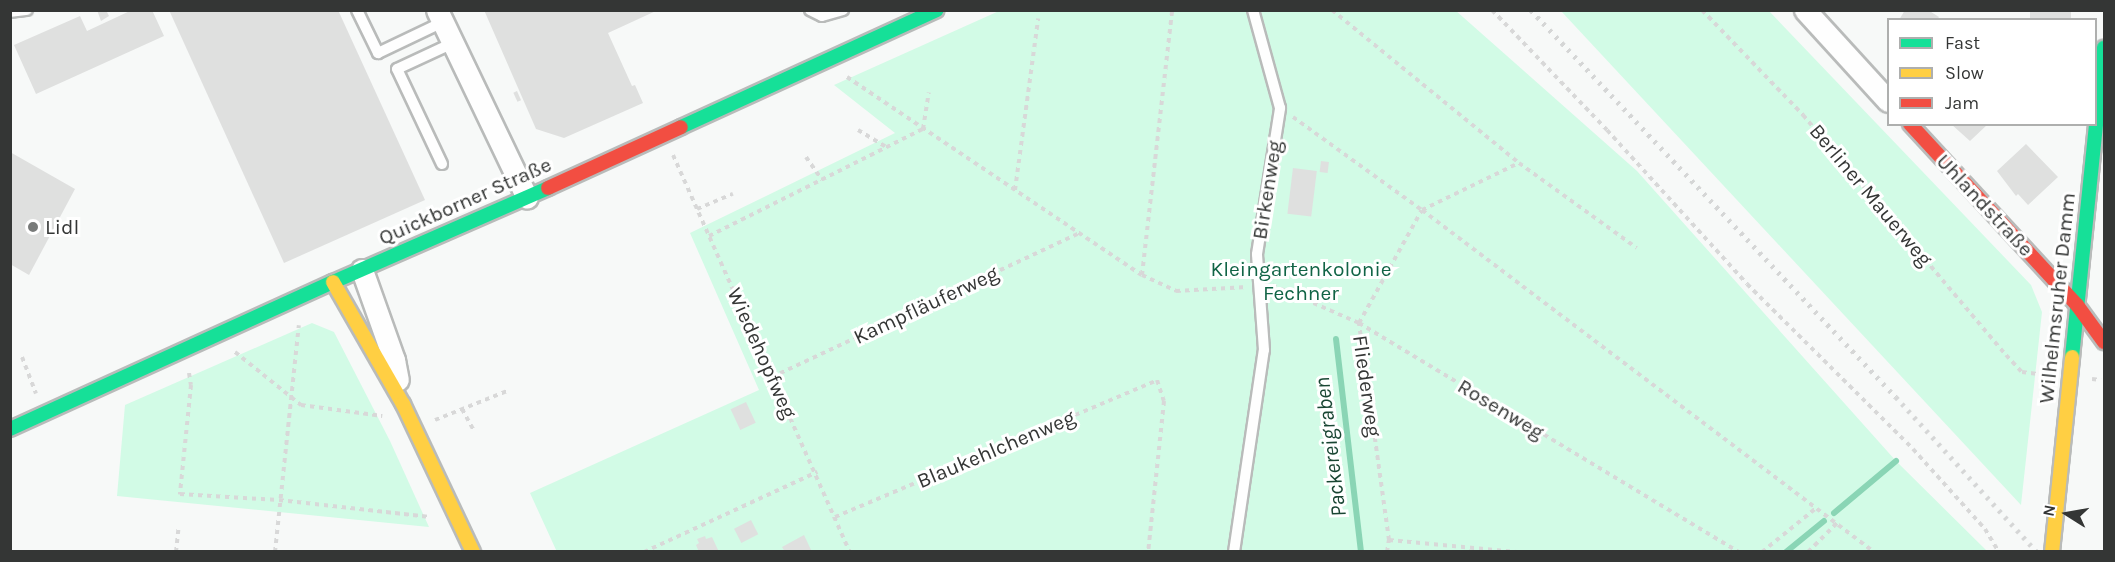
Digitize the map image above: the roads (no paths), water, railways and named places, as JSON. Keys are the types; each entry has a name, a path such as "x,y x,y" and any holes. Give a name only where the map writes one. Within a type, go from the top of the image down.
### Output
{"street":[{"name":"Quickborner Straße","path":"10,429 333,282 527,198 936,10"},
{"path":"1805,10 1887,100"},
{"path":"440,16 527,198"},
{"name":"Wilhelmsruher Damm","path":"2052,552 2077,305 2091,217 2104,48"},
{"name":"Uhlandstraße","path":"1912,126 2077,305 2104,342"},
{"path":"362,270 394,360 403,405"},
{"path":"333,282 403,405 473,552"}],"lane":[{"path":"10,12 27,10"},
{"path":"357,10 378,53 440,16"},
{"path":"810,10 822,16 843,10"},
{"name":"Birkenweg","path":"1234,552 1264,350 1257,254 1280,108 1253,10"},
{"path":"442,164 397,69 453,43"}],"waterway":[{"name":"Packereigraben","path":"1336,339 1361,552"},
{"path":"1834,513 1896,461"},
{"path":"1786,552 1824,521"}],"railway":[{"path":"1531,10 1896,397 2037,552"}],"place":[{"name":"Lidl","path":"33,227"}],"park label":[{"name":"Kleingartenkolonie Fechner","path":"1301,281"}]}
